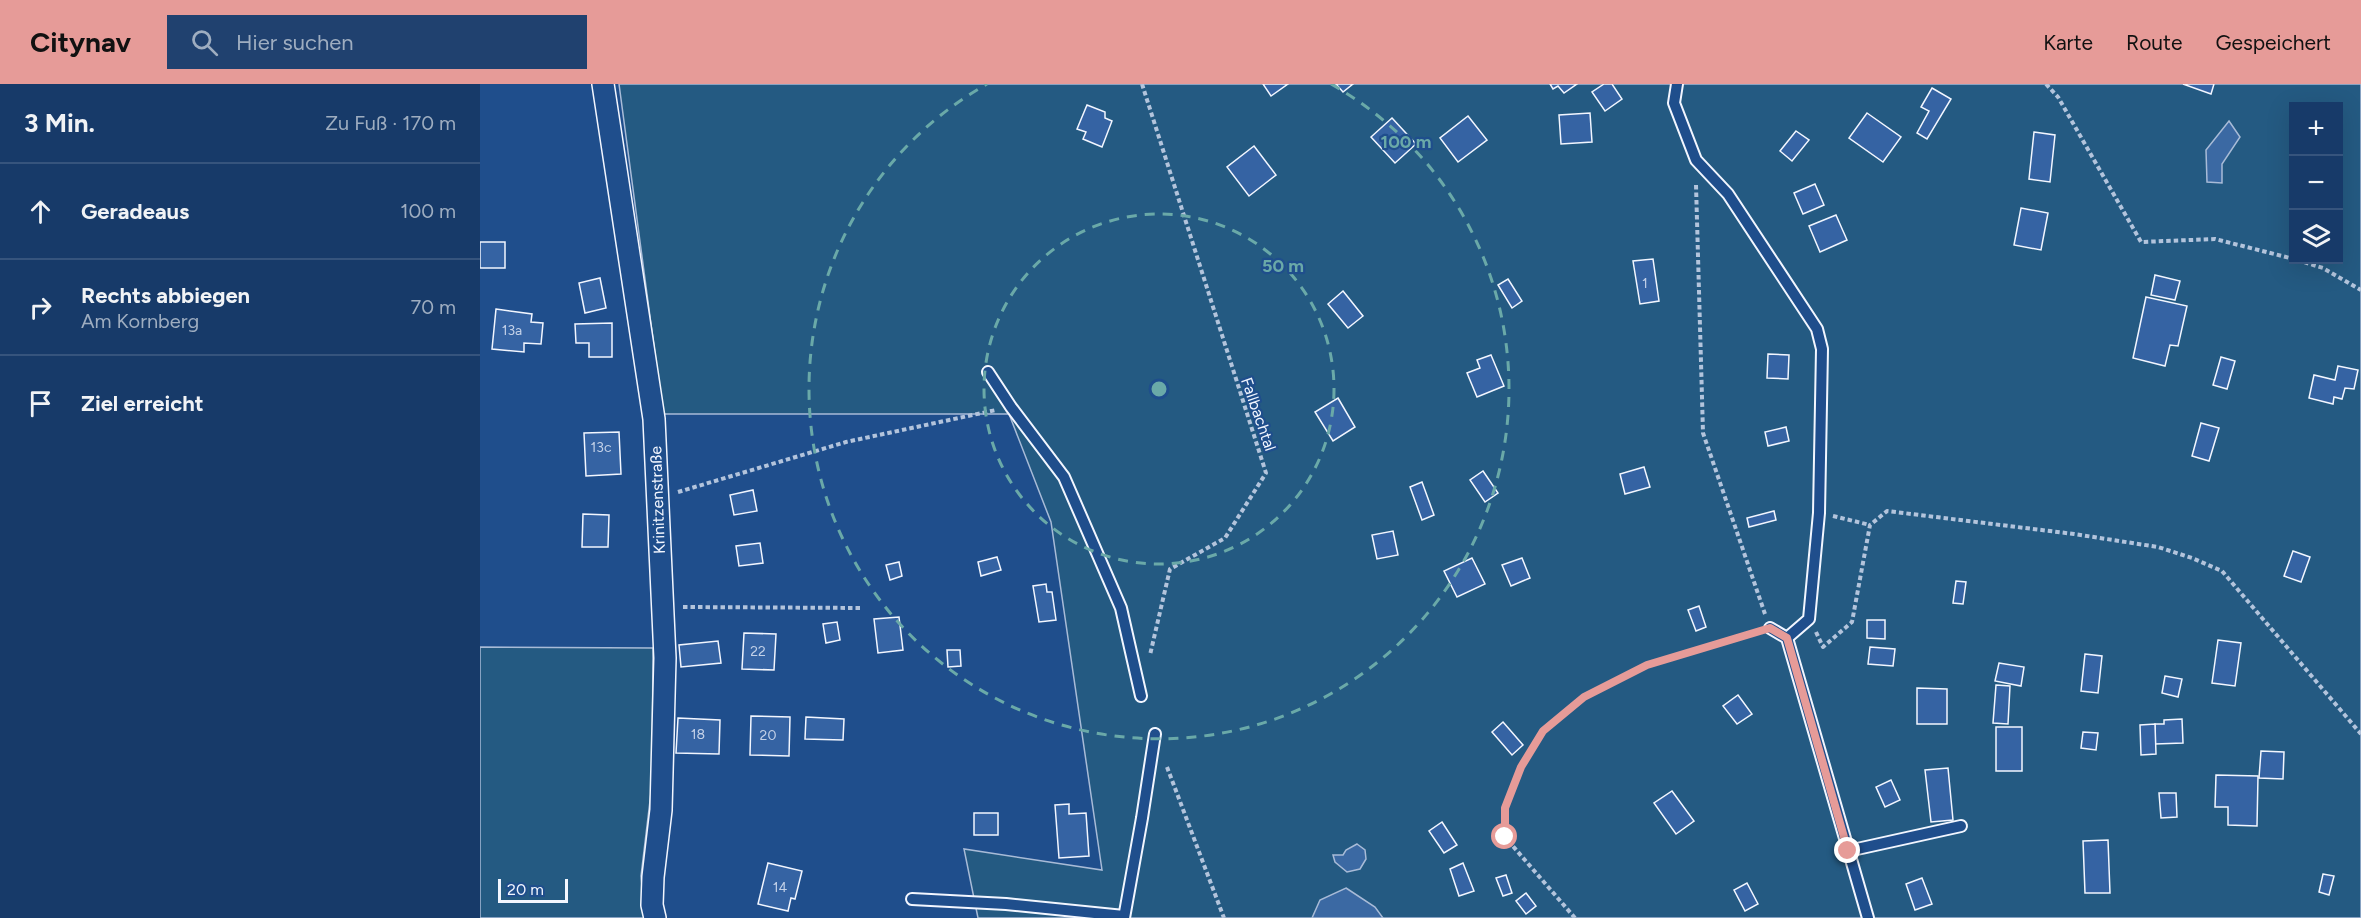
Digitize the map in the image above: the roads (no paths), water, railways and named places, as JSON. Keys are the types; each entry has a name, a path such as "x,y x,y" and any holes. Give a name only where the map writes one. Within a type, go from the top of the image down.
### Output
{"street":[{"name":"Krinitzenstraße","path":"603,84 654,419 665,658 661,810 653,878 652,905 655,918"}],"lane":[{"path":"1677,84 1674,103 1696,160 1728,194 1817,329 1822,349 1819,513 1809,619 1787,638"},
{"path":"988,372 1011,407 1064,477 1122,608 1141,696"},
{"path":"1770,628 1787,638 1868,918"},
{"path":"912,899 1006,904 1124,917 1155,734"},
{"path":"1848,851 1961,826"}]}
